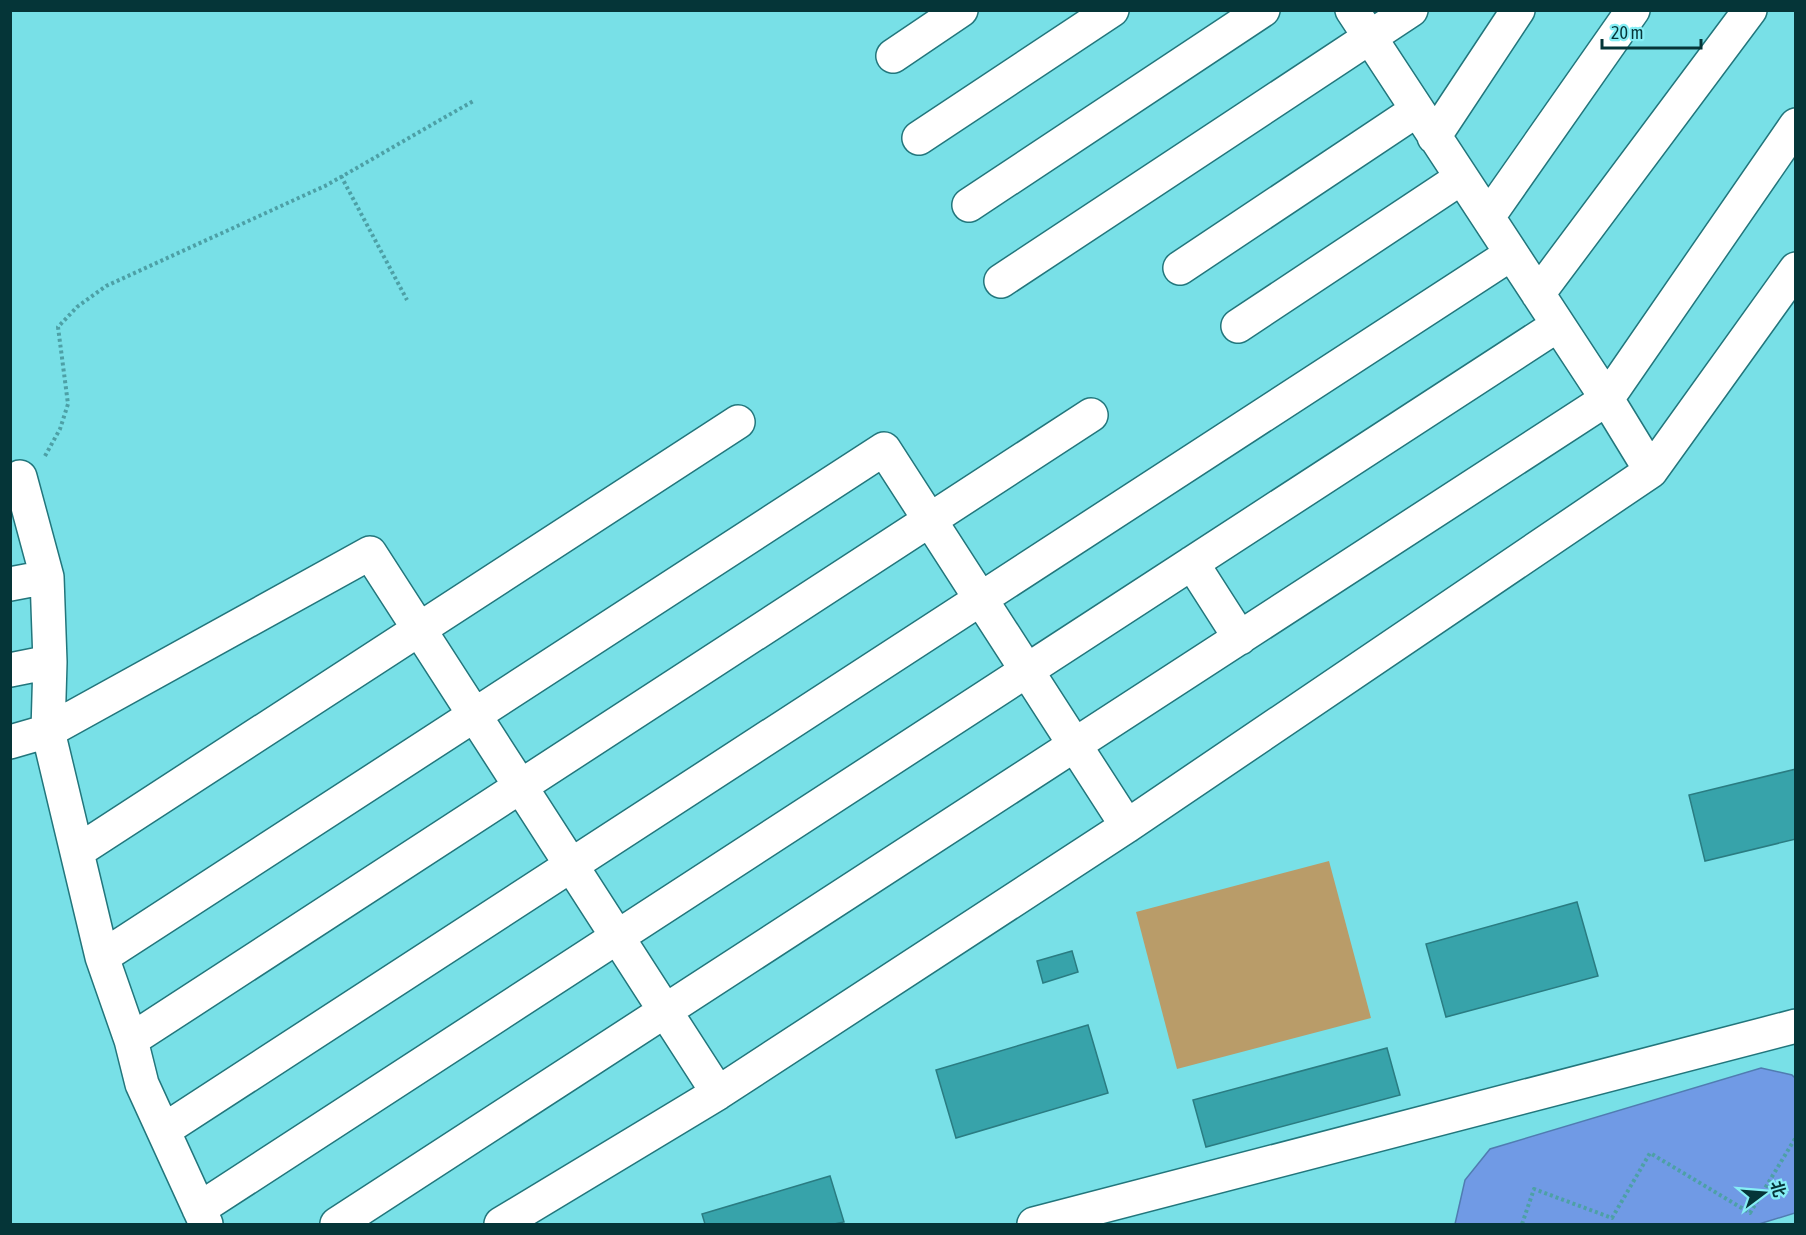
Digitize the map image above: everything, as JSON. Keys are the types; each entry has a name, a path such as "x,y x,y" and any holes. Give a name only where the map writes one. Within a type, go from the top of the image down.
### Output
{"street":[{"path":"893,56 961,10"},
{"path":"919,138 1112,10"},
{"path":"969,206 1263,10"},
{"path":"1352,10 1607,399 1651,471"},
{"path":"1001,281 1411,10"},
{"path":"1180,267 1426,123 1518,10"},
{"path":"1488,218 1633,10"},
{"path":"1538,294 1750,10"},
{"path":"337,1224 1607,399 1796,125"},
{"path":"1238,326 1461,178"},
{"path":"164,1130 1511,254"},
{"path":"501,1224 718,1093 1127,826 1651,471 1796,269"},
{"path":"20,477 47,577 50,662 48,732 102,957 131,1040 142,1084 202,1216 617,937 1558,325"},
{"path":"131,1040 1091,415"},
{"path":"78,851 738,422"},
{"path":"102,957 884,449 1127,826"},
{"path":"10,742 48,732 370,553 718,1093"},
{"path":"1192,563 1240,638"},
{"path":"10,584 47,577"},
{"path":"10,670 50,662"},
{"path":"1034,1224 1796,1026"}],"path":[{"path":"20,477 39,467 65,417 68,390 58,327 77,306 106,286 327,185 475,100"},
{"path":"341,177 407,300"},
{"path":"1522,1224 1534,1189 1612,1218 1650,1153 1750,1213 1796,1137"}],"shaded area":[{"path":"1329,861 1371,1018 1177,1069 1136,912"}],"water":[{"path":"1761,1068 1792,1075 1795,1078 1795,1213 1759,1224 1455,1224 1465,1180 1490,1149"}],"building":[{"path":"1796,769 1796,839 1705,861 1689,795"},
{"path":"1577,902 1598,976 1446,1017 1426,944"},
{"path":"1072,951 1078,972 1043,983 1037,961"},
{"path":"1088,1025 1108,1093 956,1138 936,1070"},
{"path":"1387,1048 1400,1095 1206,1147 1193,1100"},
{"path":"830,1176 844,1222 834,1224 705,1224 702,1214"}]}
